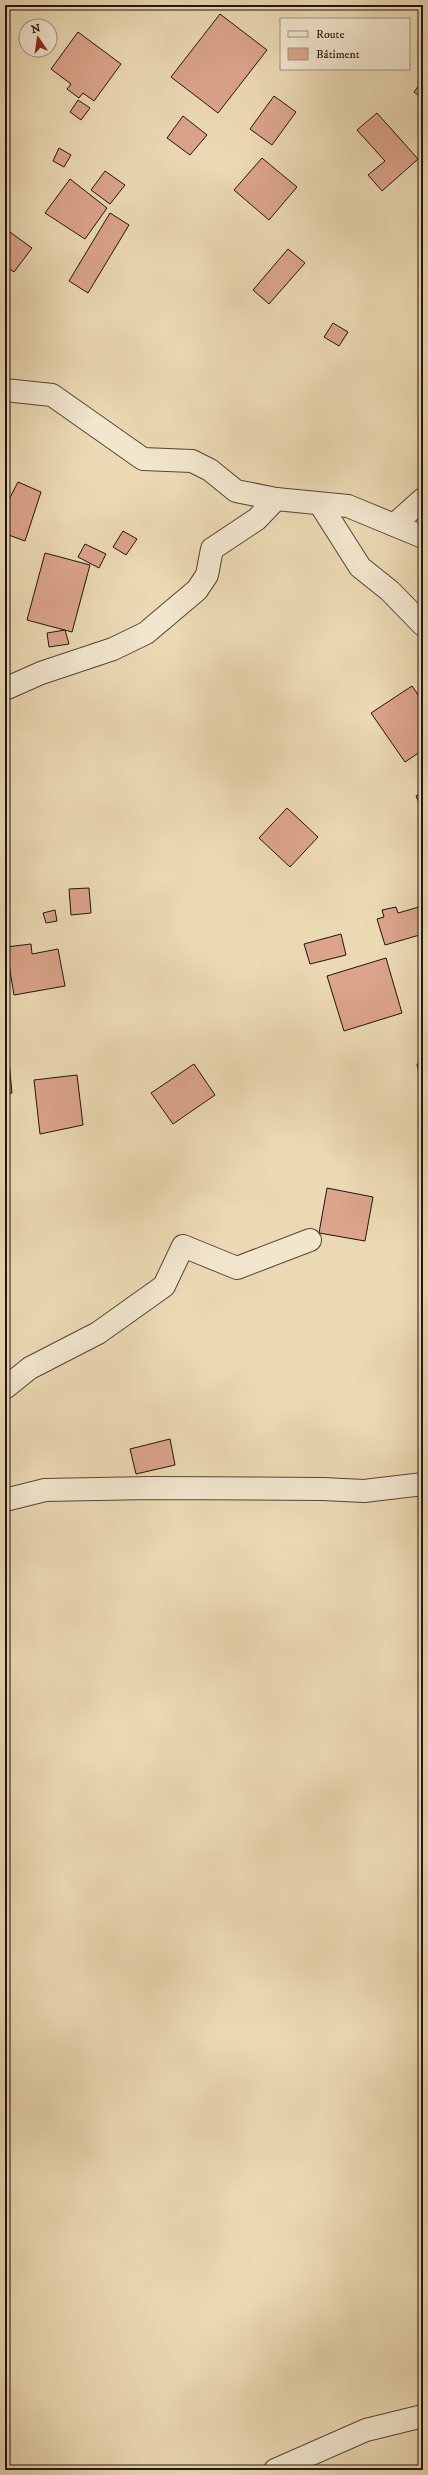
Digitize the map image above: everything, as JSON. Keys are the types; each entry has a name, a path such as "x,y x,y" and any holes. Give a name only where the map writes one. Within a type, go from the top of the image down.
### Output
{"street":[{"path":"5,390 52,395 143,459 192,461 210,470 236,491 276,499 348,506 423,537"},
{"path":"5,689 41,673 113,649 146,633 198,590 207,575 212,549 257,519 276,499"},
{"path":"394,525 423,499"},
{"path":"320,504 360,567 390,591 423,625"},
{"path":"5,1388 30,1368 98,1333 164,1286 183,1246 237,1268 310,1240"},
{"path":"5,1500 45,1490 323,1488 364,1491 423,1484"},
{"path":"275,2470 366,2430 423,2416"}],"building":[{"path":"220,14 267,50 218,113 171,77"},
{"path":"78,32 121,64 94,101 83,93 79,98 67,89 71,84 51,69"},
{"path":"423,80 423,99 414,92"},
{"path":"274,96 296,112 272,145 250,129"},
{"path":"78,100 90,108 81,120 70,112"},
{"path":"377,113 418,159 382,191 368,175 385,161 357,130"},
{"path":"183,116 207,135 190,155 167,138"},
{"path":"59,148 71,155 64,167 53,161"},
{"path":"262,158 297,187 269,220 234,190"},
{"path":"105,171 125,185 110,204 91,190"},
{"path":"70,179 107,208 85,239 45,213"},
{"path":"110,213 129,225 88,293 69,281"},
{"path":"7,230 32,248 14,272 5,266 5,233"},
{"path":"288,249 305,263 269,304 253,290"},
{"path":"333,323 348,332 339,346 324,337"},
{"path":"18,482 41,492 25,541 6,534 5,538 5,507"},
{"path":"123,531 137,539 126,555 113,547"},
{"path":"85,544 106,554 99,568 78,557"},
{"path":"45,553 90,565 72,632 27,620"},
{"path":"65,630 69,644 49,647 47,633"},
{"path":"412,686 423,702 423,750 405,762 371,713"},
{"path":"423,792 423,812 416,796"},
{"path":"287,808 318,837 290,867 259,838"},
{"path":"89,888 91,913 71,915 69,889"},
{"path":"396,907 398,913 419,907 423,921 423,934 385,945 377,919 384,917 382,910"},
{"path":"55,910 57,921 46,923 43,913"},
{"path":"341,934 346,955 310,964 304,944"},
{"path":"31,944 32,954 58,949 65,986 14,995 6,947"},
{"path":"386,958 402,1013 344,1031 327,976"},
{"path":"5,1040 7,1040 12,1093 5,1094"},
{"path":"423,1063 423,1078 420,1078 417,1064"},
{"path":"194,1064 215,1095 173,1124 151,1093"},
{"path":"77,1075 83,1125 40,1134 34,1080"},
{"path":"327,1188 373,1197 365,1241 319,1233"},
{"path":"170,1439 175,1465 136,1474 130,1449"}]}
